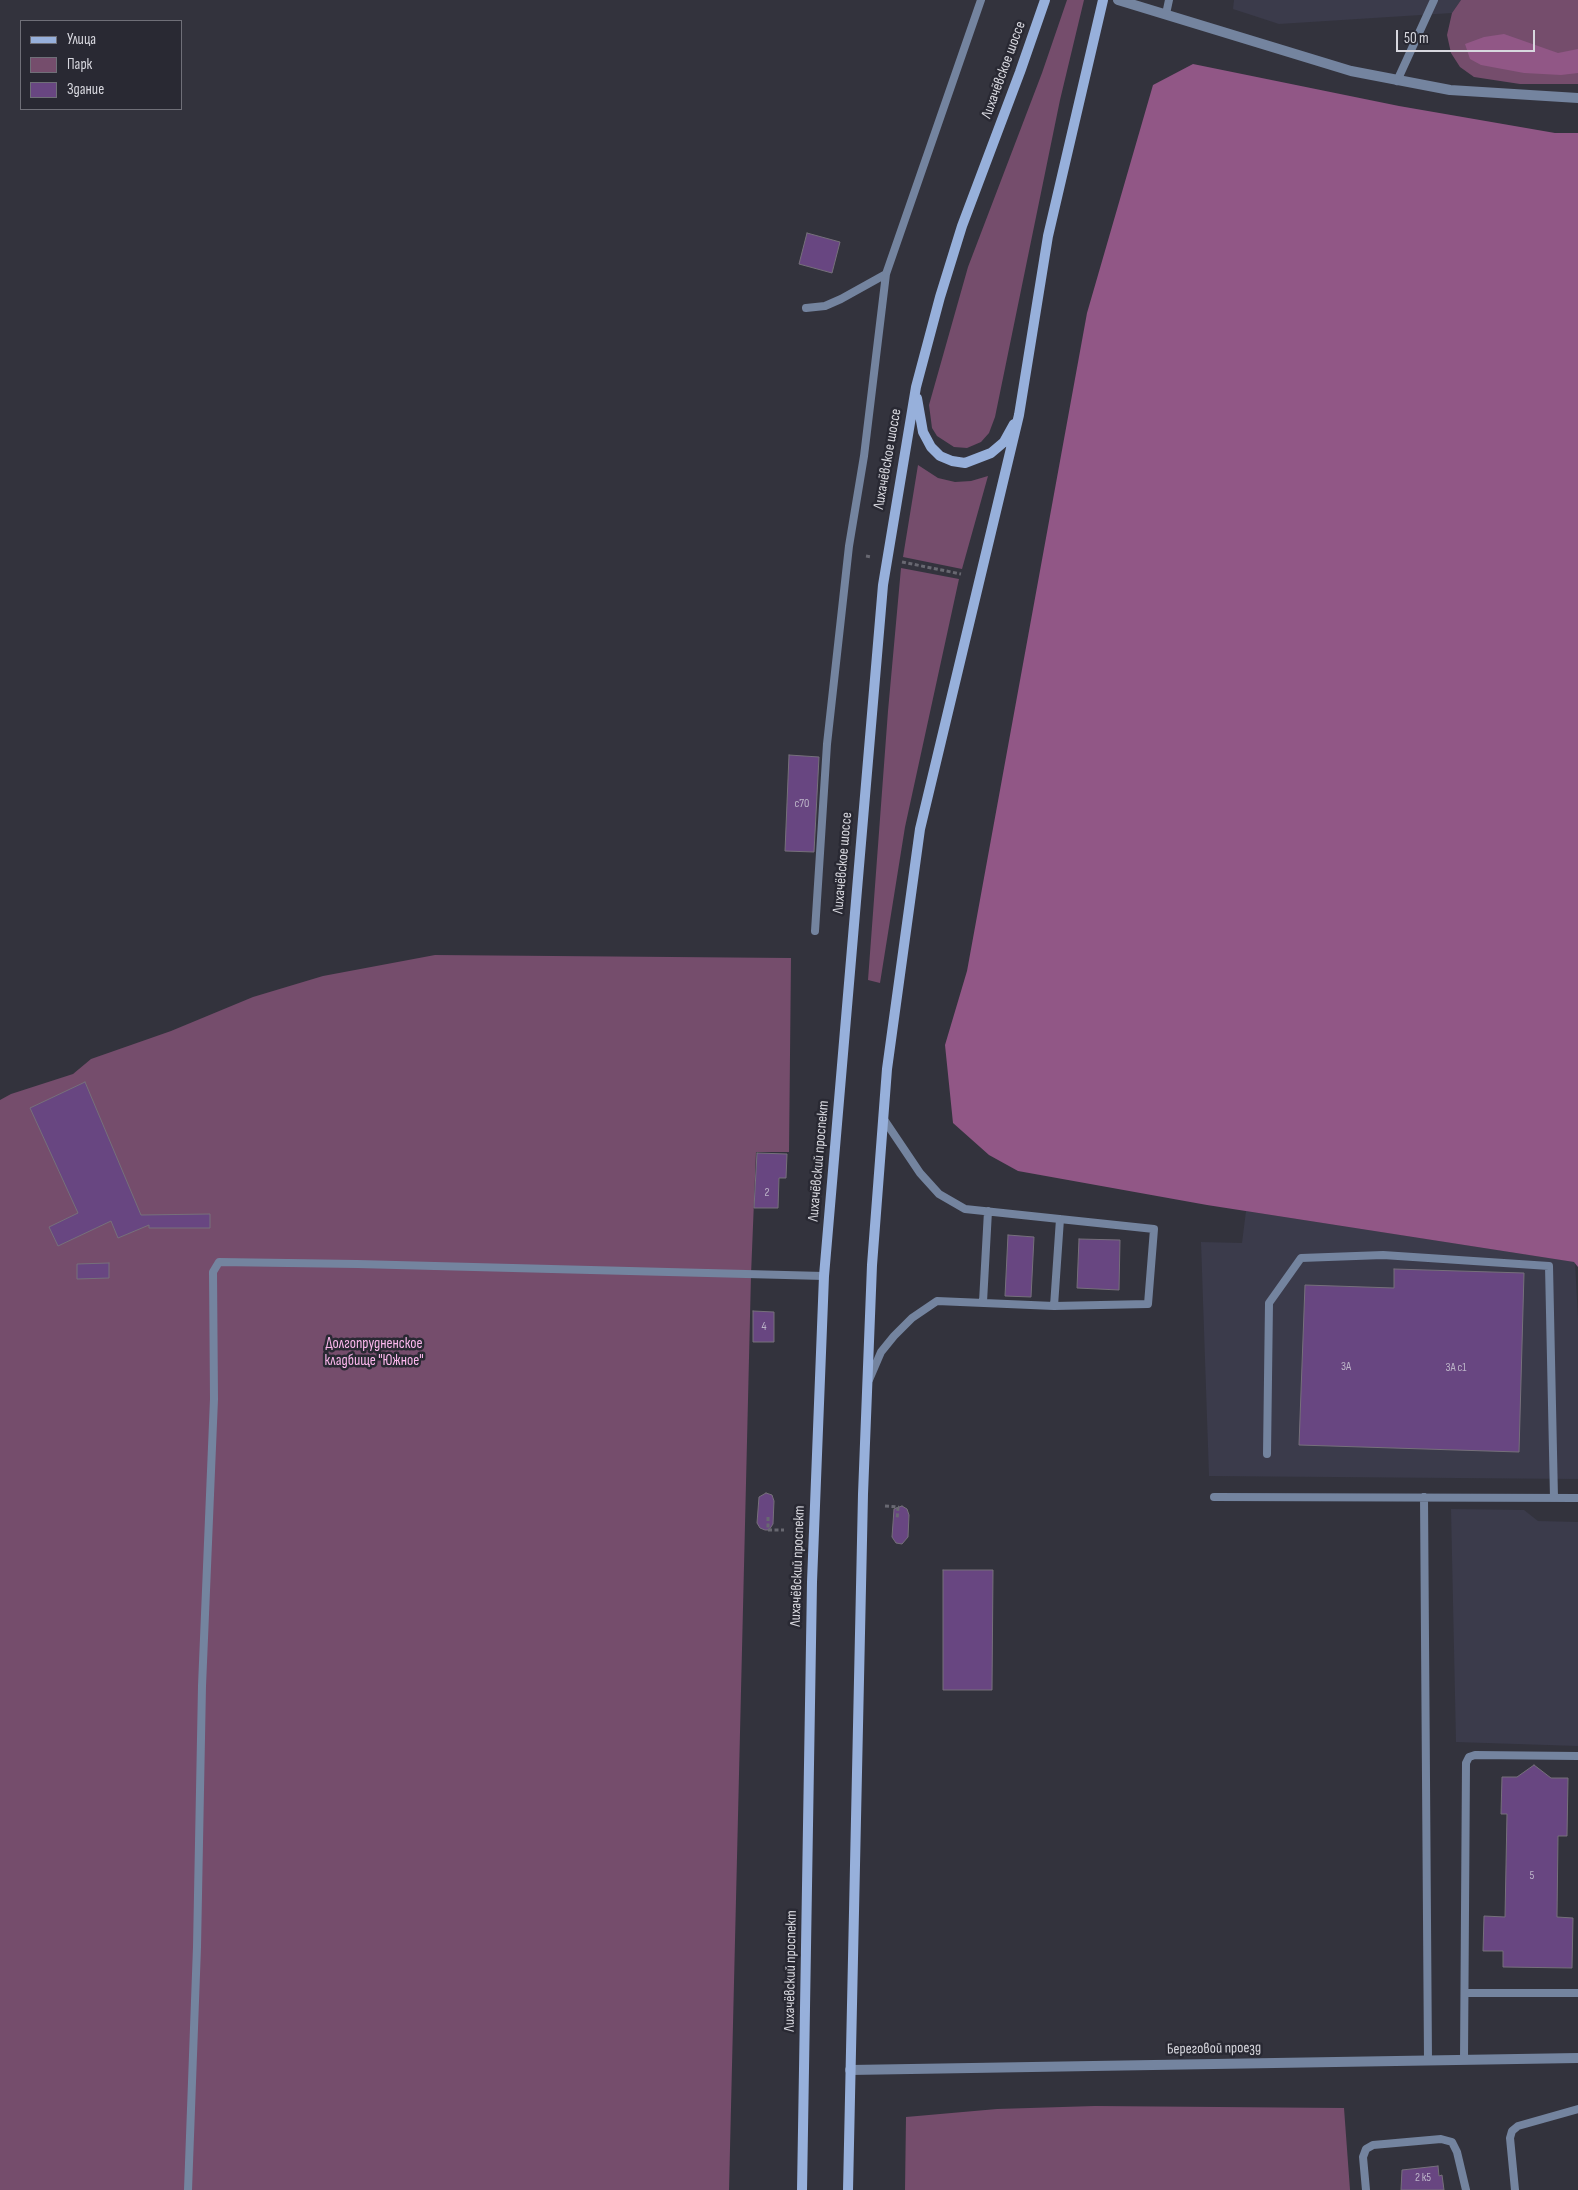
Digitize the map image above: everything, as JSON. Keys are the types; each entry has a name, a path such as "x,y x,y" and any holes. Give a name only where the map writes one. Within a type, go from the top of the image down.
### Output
{"main road":[{"name":"Лихачёвское шоссе","path":"851,944 884,577 916,387 962,226 1045,0"},
{"path":"848,2190 863,1494 869,1382 872,1265 887,1069 920,829 1019,415 1048,236 1103,0"},
{"path":"916,387 923,432 931,447 940,456 952,461 965,464 991,453 1004,442 1019,415"},
{"name":"Лихачёвский проспект","path":"802,2190 812,1592 824,1276 851,944"}],"street":[{"path":"1118,0 1332,66 1397,81 1450,90 1578,98"},
{"name":"Береговой проезд","path":"850,2070 1578,2058"}],"lane":[{"path":"815,931 829,724 849,546 864,456 886,274 981,0"},
{"path":"1166,14 1168,0"},
{"path":"1397,81 1434,0"},
{"path":"806,308 825,306 842,299 886,274"},
{"path":"869,1382 881,1352 912,1318 937,1301 1054,1306 1148,1304 1154,1229 965,1209 939,1194 920,1173 883,1118"},
{"path":"983,1302 988,1211"},
{"path":"1054,1306 1060,1219"},
{"path":"1267,1454 1270,1303 1301,1258 1383,1255 1549,1266 1554,1498"},
{"path":"188,2190 197,1957 202,1686 214,1399 213,1272 219,1262 824,1276"},
{"path":"1214,1497 1578,1498"},
{"path":"1424,1497 1428,2060"},
{"path":"1464,2059 1466,1763 1469,1757 1475,1755 1578,1756"},
{"path":"1464,1993 1578,1993"},
{"path":"1515,2190 1510,2138 1512,2132 1518,2126 1578,2109"},
{"path":"1366,2190 1363,2157 1366,2149 1373,2145 1441,2139 1452,2142 1457,2152 1466,2190"}],"path":[{"path":"866,556 872,558"},
{"path":"902,562 961,574"},
{"path":"885,1506 898,1507 897,1520"},
{"path":"768,1517 768,1530 784,1530"}],"shaded area":[{"path":"1234,0 1461,0 1452,13 1279,24 1233,9"},
{"path":"1504,34 1558,53 1578,49 1578,73 1561,75 1524,73 1481,65 1470,59 1465,44 1484,37"},
{"path":"1193,64 1399,106 1555,133 1578,133 1578,1267 1574,1262 1207,1205 1018,1171 989,1155 953,1123 945,1045 967,971 1087,313 1153,85"},
{"path":"1246,1211 1575,1262 1578,1318 1578,1479 1209,1476 1201,1242 1242,1243"},
{"path":"1451,1509 1524,1510 1538,1521 1578,1522 1578,1746 1456,1742"}],"green space":[{"path":"1067,0 1084,0 1060,100 995,417 989,433 981,442 967,448 954,447 937,436 932,428 929,405 968,267 1042,73"},
{"path":"1461,0 1578,0 1578,84 1520,84 1474,77 1460,67 1451,53 1447,35 1452,13"},
{"path":"918,465 938,478 955,482 971,481 988,476 962,569 903,557"},
{"path":"901,568 959,579 905,827 880,983 868,980 888,711"},
{"name":"Долгопрудненское кладбище \"Южное\"","path":"435,955 791,958 789,1152 756,1152 751,1275 729,2190 0,2190 0,1100 11,1094 73,1074 91,1059 171,1031 253,997 323,976"},
{"path":"1095,2106 1344,2108 1350,2190 905,2190 906,2117 997,2109"}],"building":[{"path":"807,233 840,242 832,273 799,264"},
{"path":"789,755 819,757 814,852 785,851"},
{"path":"85,1082 141,1215 210,1214 210,1228 149,1228 149,1225 118,1238 111,1221 58,1246 49,1227 78,1213 30,1108"},
{"path":"757,1153 787,1154 786,1178 779,1178 778,1208 754,1208"},
{"path":"1008,1235 1034,1237 1031,1297 1005,1296"},
{"path":"1079,1239 1120,1240 1119,1290 1077,1288"},
{"path":"109,1263 109,1278 77,1279 77,1264"},
{"path":"1394,1269 1524,1273 1519,1452 1299,1445 1305,1285 1394,1288"},
{"path":"753,1311 774,1312 774,1342 753,1342"},
{"path":"766,1493 772,1495 774,1501 773,1524 769,1530 760,1528 757,1523 759,1497"},
{"path":"902,1506 907,1509 909,1515 908,1537 902,1544 896,1543 892,1537 894,1509"},
{"path":"943,1570 993,1570 992,1690 943,1690"},
{"path":"1534,1765 1551,1778 1568,1778 1567,1836 1558,1836 1557,1917 1573,1918 1572,1968 1503,1967 1503,1951 1483,1951 1484,1916 1505,1917 1507,1814 1501,1814 1502,1777 1517,1777"},
{"path":"1438,2166 1439,2176 1442,2175 1444,2190 1401,2190 1402,2170"}]}
